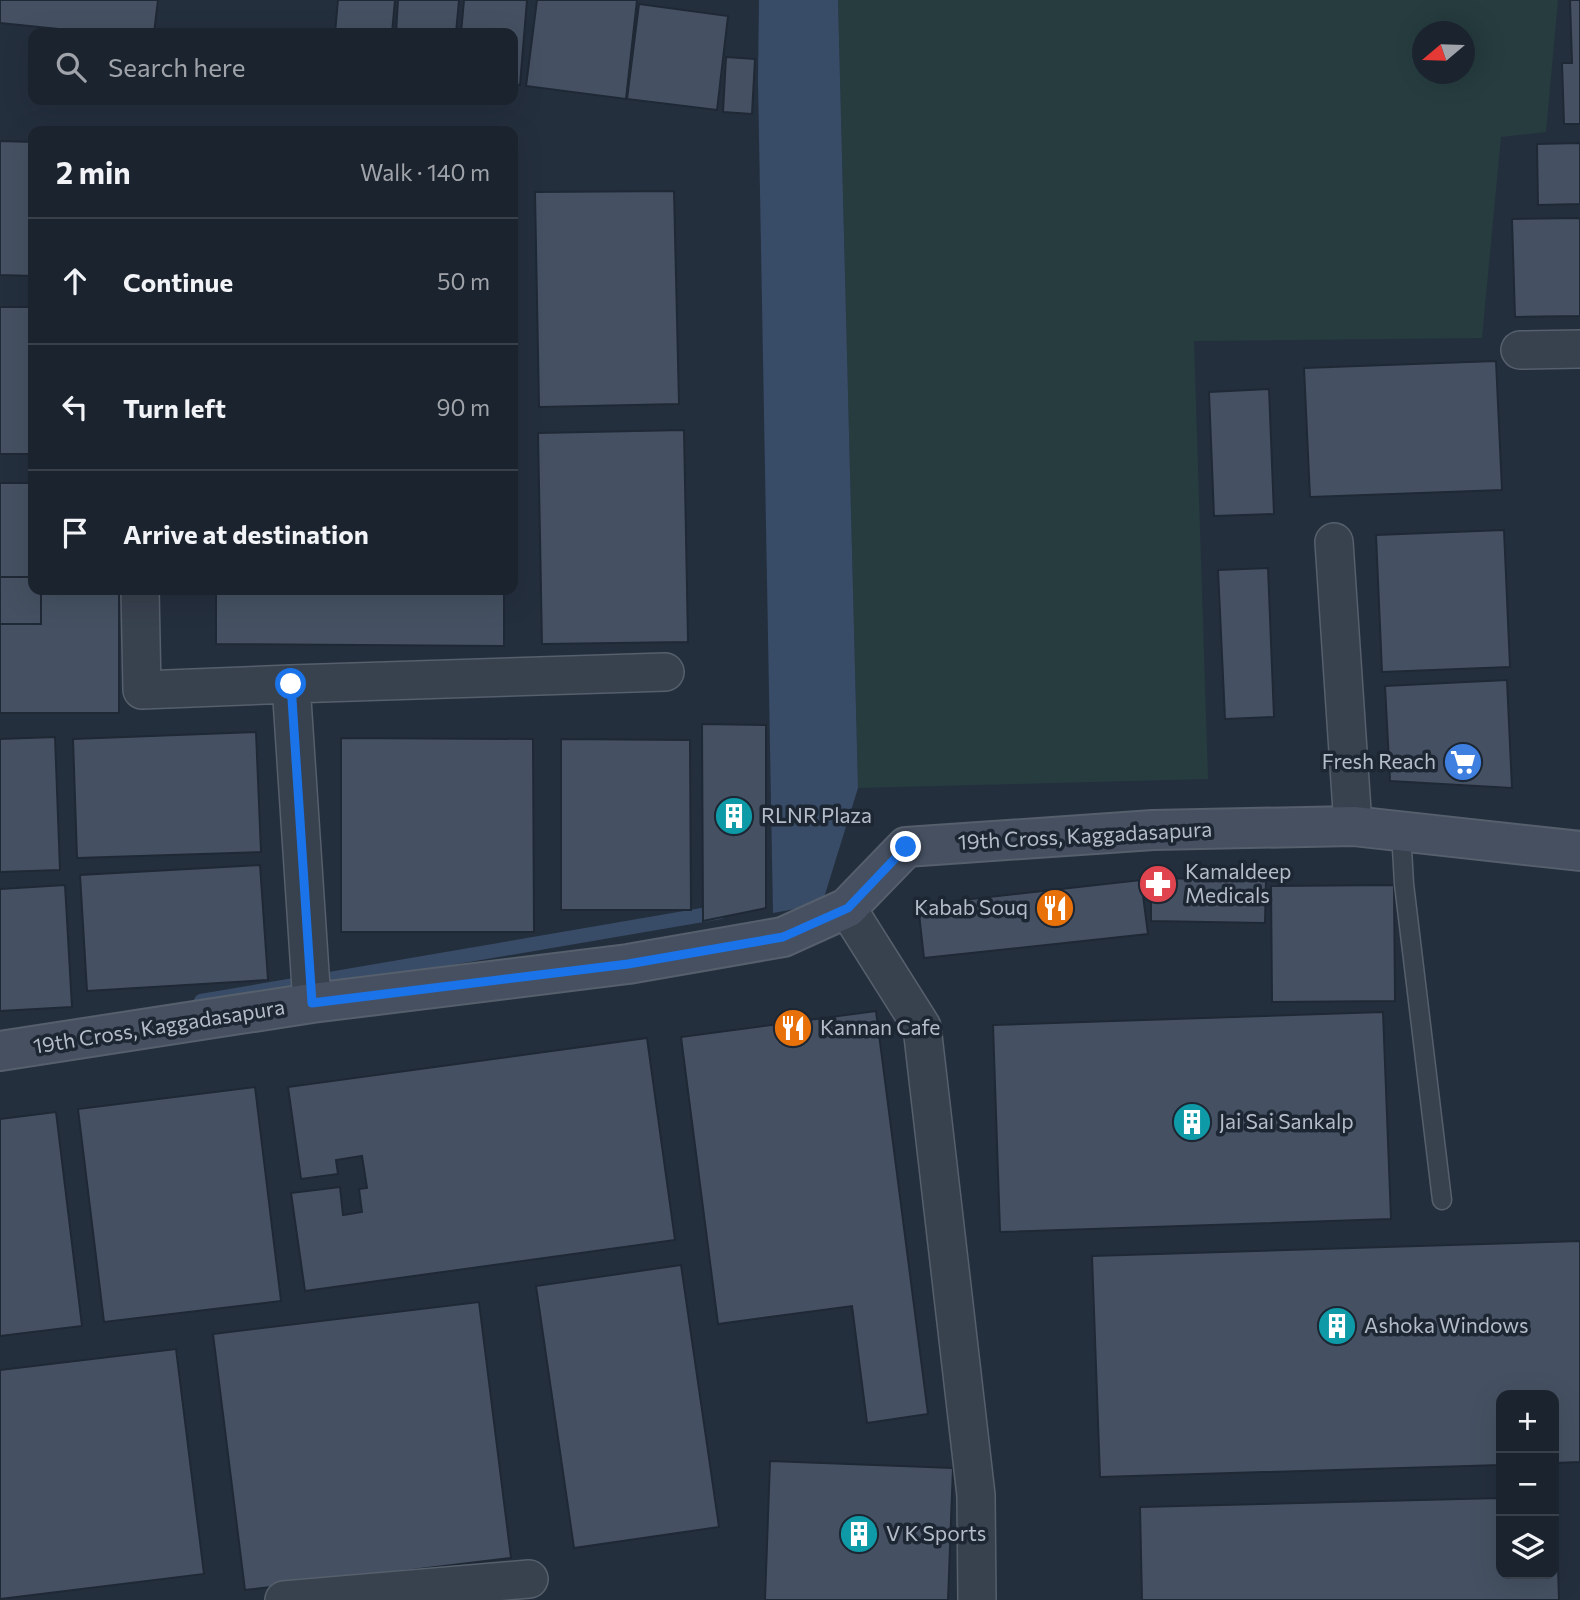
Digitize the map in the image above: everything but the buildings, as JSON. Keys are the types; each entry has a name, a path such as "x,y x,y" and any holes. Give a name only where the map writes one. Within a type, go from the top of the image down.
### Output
{"street":[{"path":"1520,350 1580,349"},
{"path":"1334,542 1353,826"},
{"path":"140,595 142,690 665,672"},
{"path":"291,684 312,1003"},
{"name":"19th Cross, Kaggadasapura","path":"0,1051 312,1003 628,964 783,937 848,908 906,847 1153,830 1353,826 1580,851"},
{"path":"848,908 922,1027 976,1495 977,1600"},
{"path":"284,1600 529,1579"}],"lane":[{"path":"1401,831 1404,884 1442,1200"}],"green space":[{"path":"838,0 1558,0 1546,132 1501,137 1482,338 1194,341 1208,779 858,788"}],"water":[{"path":"759,0 838,0 858,788 822,904 773,913 758,80"}],"waterway":[{"path":"201,1001 720,912"}],"place":[{"name":"Fresh Reach","path":"1463,762"},
{"name":"RLNR Plaza","path":"734,816"},
{"name":"Kamaldeep Medicals","path":"1158,884"},
{"name":"Kabab Souq","path":"1055,908"},
{"name":"Kannan Cafe","path":"793,1028"},
{"name":"Jai Sai Sankalp","path":"1192,1122"},
{"name":"Ashoka Windows","path":"1337,1326"},
{"name":"V K Sports","path":"859,1534"}],"route":[{"path":"291,684 312,1003 628,964 783,937 848,908 906,847"}]}
